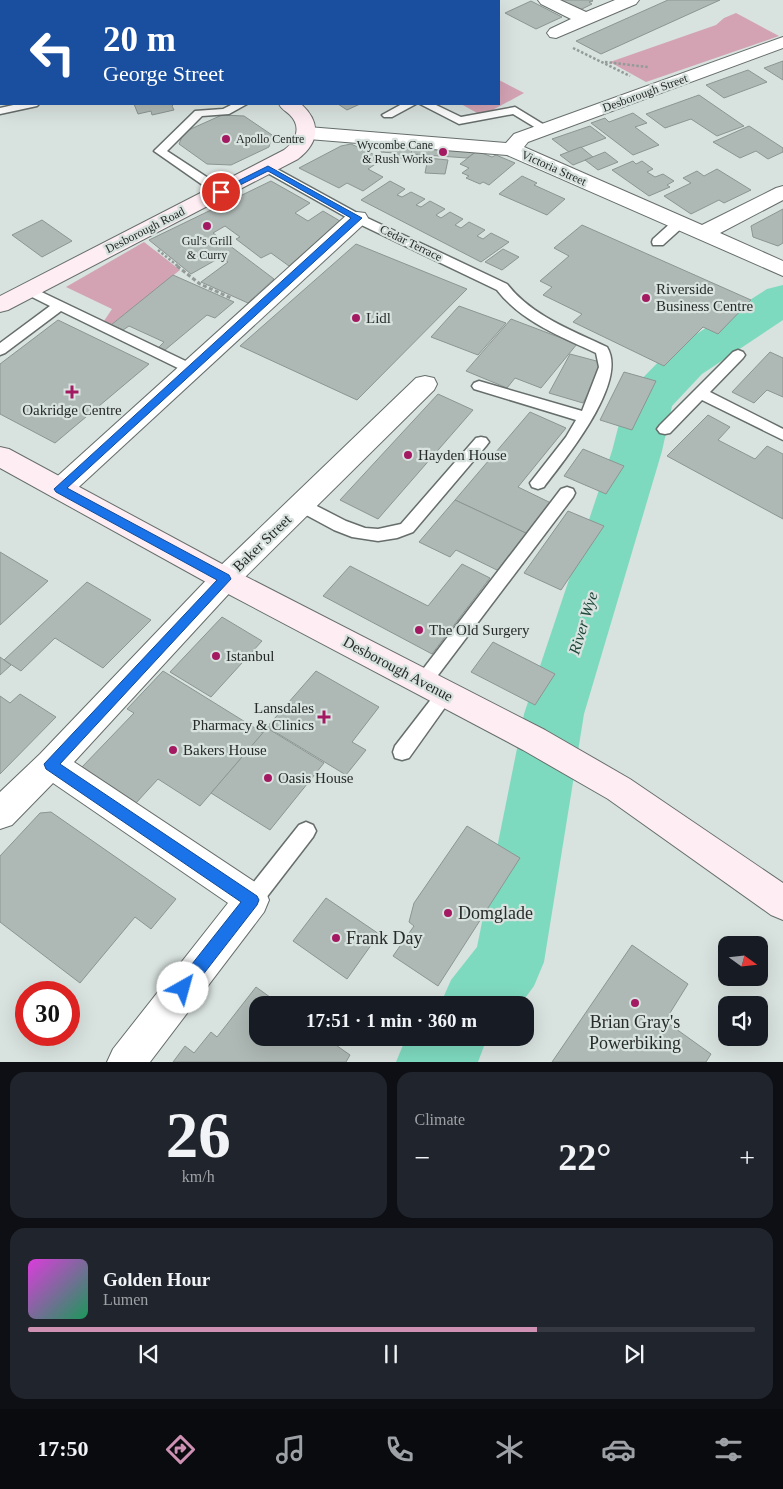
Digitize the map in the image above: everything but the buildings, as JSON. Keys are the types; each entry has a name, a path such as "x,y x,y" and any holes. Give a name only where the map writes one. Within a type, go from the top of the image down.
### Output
{"street":[{"path":"547,0 585,19"},
{"path":"556,32 630,0"},
{"name":"Desborough Street","path":"511,150 521,138 783,42"},
{"path":"289,105 305,119 308,133"},
{"name":"Desborough Road","path":"0,305 268,168 299,148 308,133"},
{"name":"Victoria Street","path":"308,133 388,138 511,150 783,269"},
{"path":"703,233 783,192"},
{"path":"60,489 357,218"},
{"name":"Baker Street","path":"0,814 51,764 225,579 425,384"},
{"name":"Desborough Avenue","path":"0,456 225,579 534,740 619,789 783,903"},
{"path":"51,764 252,900 126,1062"}],"lane":[{"path":"0,110 28,105"},
{"path":"221,192 160,151 199,113 224,112 239,105"},
{"path":"388,114 408,105"},
{"path":"428,105 459,121 515,110 545,130"},
{"name":"Cedar Terrace","path":"268,168 357,218 502,287 509,298 528,313 602,350 606,367 593,404 585,417"},
{"path":"658,242 679,223"},
{"path":"28,290 191,369"},
{"path":"0,350 60,305"},
{"path":"665,429 738,355"},
{"path":"478,386 585,417 571,441 538,483"},
{"path":"700,393 783,435"},
{"path":"301,505 361,535 378,536 393,534 407,528 481,442"},
{"path":"402,752 434,688 566,493"},
{"path":"252,900 306,832"}],"path":[{"path":"556,32 562,35 554,39 654,89"},
{"path":"138,234 200,284 256,309"}],"shaded area":[{"path":"736,13 779,36 646,82 610,62 716,25 724,18"},
{"path":"500,81 524,93 489,112 479,114 463,105 500,105"},
{"path":"144,242 180,270 111,325 104,321 112,309 66,287"}],"waterway":[{"name":"River Wye","path":"483,996 509,962 554,714 637,451 649,401 685,363 783,299"},
{"name":"River Wye","path":"433,1062 445,1046"}],"place":[{"name":"Apollo Centre","path":"226,139"},
{"name":"Wycombe Cane & Rush Works","path":"443,152"},
{"name":"Gul's Grill & Curry","path":"207,226"},
{"name":"Riverside Business Centre","path":"646,298"},
{"name":"Lidl","path":"356,318"},
{"name":"Oakridge Centre","path":"72,392"},
{"name":"Hayden House","path":"408,455"},
{"name":"The Old Surgery","path":"419,630"},
{"name":"Istanbul","path":"216,656"},
{"name":"Lansdales Pharmacy & Clinics","path":"324,717"},
{"name":"Bakers House","path":"173,750"},
{"name":"Oasis House","path":"268,778"},
{"name":"Domglade","path":"448,913"},
{"name":"Frank Day","path":"336,938"},
{"name":"Brian Gray's Powerbiking","path":"635,1003"}],"route":[{"path":"183,988 252,900 51,764 225,579 60,489 357,218 268,168 221,192"}]}
